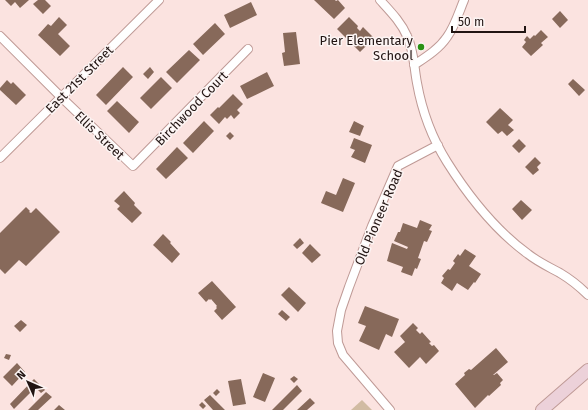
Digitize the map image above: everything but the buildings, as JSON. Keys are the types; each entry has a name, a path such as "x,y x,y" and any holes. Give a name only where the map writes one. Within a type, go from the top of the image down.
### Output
{"main road":[{"path":"542,410 588,370"}],"street":[{"name":"East 21st Street","path":"0,158 159,0"},
{"path":"380,0 404,29 411,47 418,88 430,128 450,166 472,198 500,231 527,253 564,275 588,295"},
{"path":"414,65 443,43 448,36 464,0"},
{"name":"Ellis Street","path":"0,36 133,166"},
{"name":"Birchwood Court","path":"133,166 248,49"},
{"name":"Old Pioneer Road","path":"390,410 343,355 338,340 337,328 349,286 372,226 398,166 438,145"}],"shaded area":[{"path":"362,400 372,410 351,410"}],"place":[{"name":"Pier Elementary School","path":"421,47"}]}
